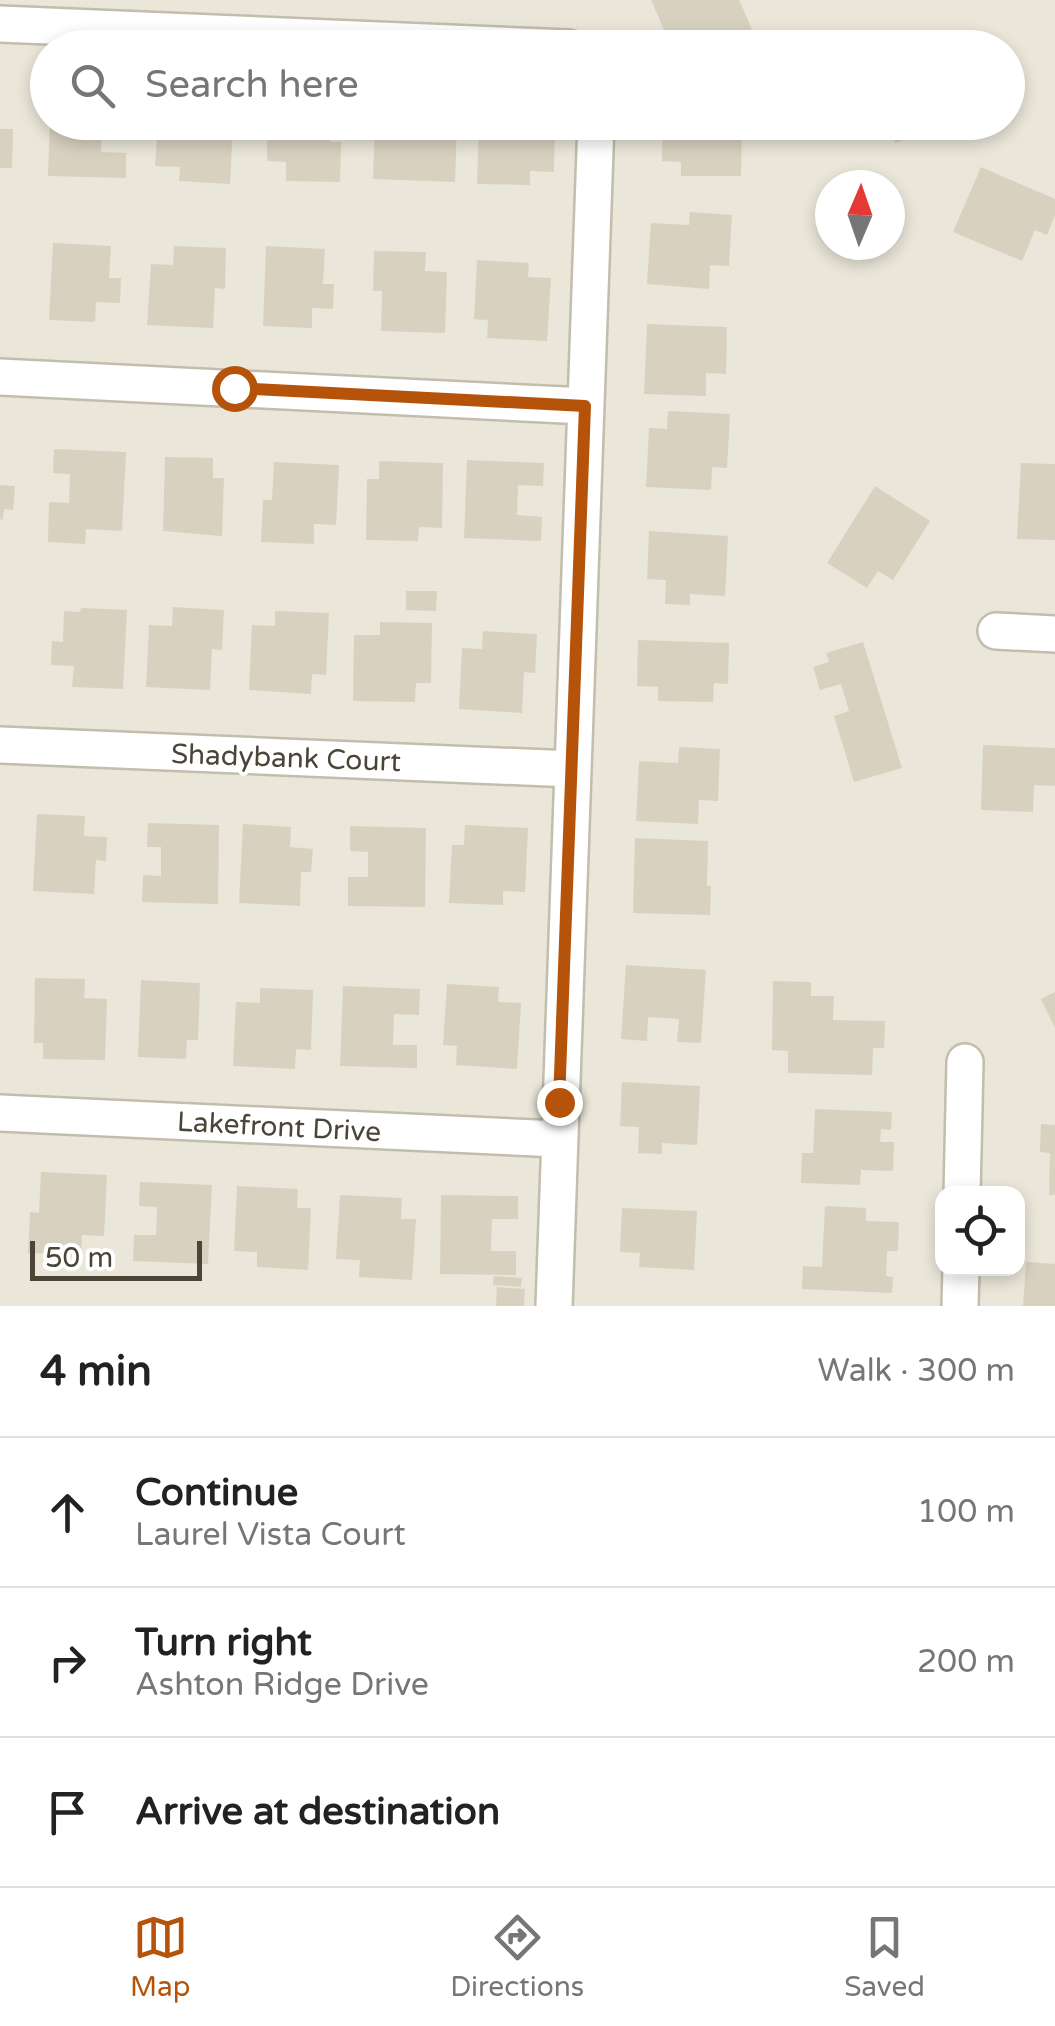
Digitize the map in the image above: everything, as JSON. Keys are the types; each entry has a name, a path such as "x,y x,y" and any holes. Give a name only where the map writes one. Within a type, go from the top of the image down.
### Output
{"street":[{"path":"0,24 142,30"},
{"path":"554,1306 595,140"},
{"path":"0,377 585,406"},
{"path":"996,630 1055,634"},
{"name":"Shadybank Court","path":"0,744 572,768"},
{"path":"962,1186 965,1062"},
{"name":"Lakefront Drive","path":"0,1113 558,1139"},
{"path":"960,1276 960,1306"}],"shaded area":[{"path":"0,0 1055,0 1055,1306 0,1306"}],"building":[{"path":"651,0 739,0 752,29 750,30 664,30"},
{"path":"0,129 13,129 12,168 0,168"},
{"path":"49,140 101,140 101,152 126,153 126,178 48,176"},
{"path":"157,140 232,140 230,184 179,181 180,167 155,166"},
{"path":"267,140 341,142 340,182 286,181 286,162 267,161"},
{"path":"374,140 456,140 455,182 373,179"},
{"path":"478,140 555,140 554,172 530,171 530,185 477,184"},
{"path":"663,140 742,140 741,176 681,176 681,162 662,161"},
{"path":"981,167 1055,199 1055,215 1047,235 1035,230 1022,261 953,232"},
{"path":"690,212 732,215 729,266 710,265 709,289 647,284 651,223 689,225"},
{"path":"53,243 111,246 109,278 121,278 120,303 96,302 95,322 49,320"},
{"path":"174,246 226,248 225,289 215,288 213,328 147,325 151,264 173,265"},
{"path":"266,246 325,249 323,284 334,284 333,309 312,308 312,328 263,326"},
{"path":"374,251 426,252 425,271 447,272 445,333 381,331 382,291 373,291"},
{"path":"477,260 529,263 528,277 551,278 547,341 487,338 488,320 474,319"},
{"path":"647,324 727,327 726,374 706,373 706,396 644,394"},
{"path":"668,411 730,414 727,468 712,467 711,490 646,487 649,428 667,429"},
{"path":"54,449 126,452 122,531 86,529 85,544 48,542 49,502 69,503 70,474 53,473"},
{"path":"165,457 213,458 213,478 224,478 222,536 163,531"},
{"path":"467,460 544,463 543,486 518,485 517,515 542,517 541,541 464,538"},
{"path":"379,461 443,463 442,528 419,527 418,541 366,540 367,479 379,479"},
{"path":"274,462 339,465 336,525 314,524 314,544 261,542 263,500 272,500"},
{"path":"1021,463 1055,464 1055,540 1017,539"},
{"path":"0,485 15,486 13,510 4,509 3,520 0,519"},
{"path":"875,486 930,521 893,580 878,571 867,588 827,563"},
{"path":"649,531 728,536 725,596 690,594 690,605 665,604 666,580 647,579"},
{"path":"406,591 437,591 436,611 406,610"},
{"path":"173,607 224,610 222,650 212,649 210,690 146,687 149,625 172,626"},
{"path":"81,608 127,610 123,689 72,687 74,666 51,665 52,641 63,642 64,611 80,612"},
{"path":"275,611 329,613 326,675 312,674 311,694 249,690 252,625 275,626"},
{"path":"380,622 432,623 431,683 416,683 415,702 353,701 354,635 380,635"},
{"path":"483,631 537,634 535,673 524,672 522,713 459,709 462,648 482,649"},
{"path":"638,640 729,643 728,684 714,683 713,702 658,701 658,687 637,686"},
{"path":"863,642 902,768 854,782 834,716 849,711 841,684 820,690 813,667 829,662 826,653"},
{"path":"983,745 1055,748 1055,786 1034,785 1033,812 981,810"},
{"path":"679,747 720,749 718,801 699,800 698,824 636,821 639,761 678,763"},
{"path":"37,814 85,816 84,836 107,837 106,861 96,860 94,894 33,891"},
{"path":"148,823 219,825 218,904 142,902 143,875 161,876 161,847 147,847"},
{"path":"243,824 291,827 290,847 313,849 311,872 301,872 300,906 239,903"},
{"path":"465,825 528,828 525,892 503,891 503,905 449,903 452,845 464,845"},
{"path":"350,826 426,828 425,907 348,906 348,877 368,877 368,852 350,851"},
{"path":"635,838 708,841 710,915 633,913"},
{"path":"626,965 706,970 701,1043 677,1042 679,1019 648,1017 647,1041 621,1039"},
{"path":"35,978 85,979 84,998 107,999 105,1060 43,1059 43,1043 34,1043"},
{"path":"141,980 200,983 198,1040 187,1040 186,1059 138,1057"},
{"path":"773,981 811,982 811,996 834,996 833,1020 885,1021 884,1048 873,1048 872,1075 788,1073 788,1051 772,1050"},
{"path":"447,984 499,987 498,1002 521,1003 517,1069 456,1065 457,1046 443,1045"},
{"path":"343,986 420,989 419,1015 394,1014 393,1045 417,1045 417,1068 340,1066"},
{"path":"260,988 313,990 311,1050 296,1049 295,1069 233,1066 236,1002 260,1003"},
{"path":"1055,992 1055,1028 1041,999"},
{"path":"622,1082 700,1086 697,1145 662,1143 662,1154 638,1153 639,1127 620,1126"},
{"path":"815,1109 892,1112 891,1130 881,1129 880,1142 894,1142 893,1171 861,1170 860,1185 801,1183 802,1153 813,1153"},
{"path":"1041,1124 1055,1125 1055,1195 1049,1195 1050,1153 1040,1152"},
{"path":"41,1172 107,1175 104,1236 82,1235 81,1255 28,1253 30,1212 39,1213"},
{"path":"140,1182 212,1185 208,1264 133,1261 134,1235 156,1235 157,1207 139,1206"},
{"path":"237,1186 298,1189 297,1208 311,1208 308,1270 257,1267 257,1252 234,1251"},
{"path":"340,1195 402,1198 401,1219 416,1219 412,1280 359,1277 360,1260 336,1259"},
{"path":"441,1195 518,1196 518,1219 492,1219 491,1251 516,1251 516,1275 440,1274"},
{"path":"825,1206 866,1208 866,1221 899,1222 898,1251 887,1251 886,1276 893,1277 892,1293 802,1289 803,1266 822,1267"},
{"path":"622,1208 697,1211 694,1270 639,1267 640,1253 620,1252"},
{"path":"1026,1262 1055,1264 1055,1306 1023,1306"},
{"path":"494,1276 522,1278 521,1287 493,1285"},
{"path":"497,1287 525,1289 524,1306 496,1306"}],"route":[{"path":"234,388 585,406 559,1102"}]}
